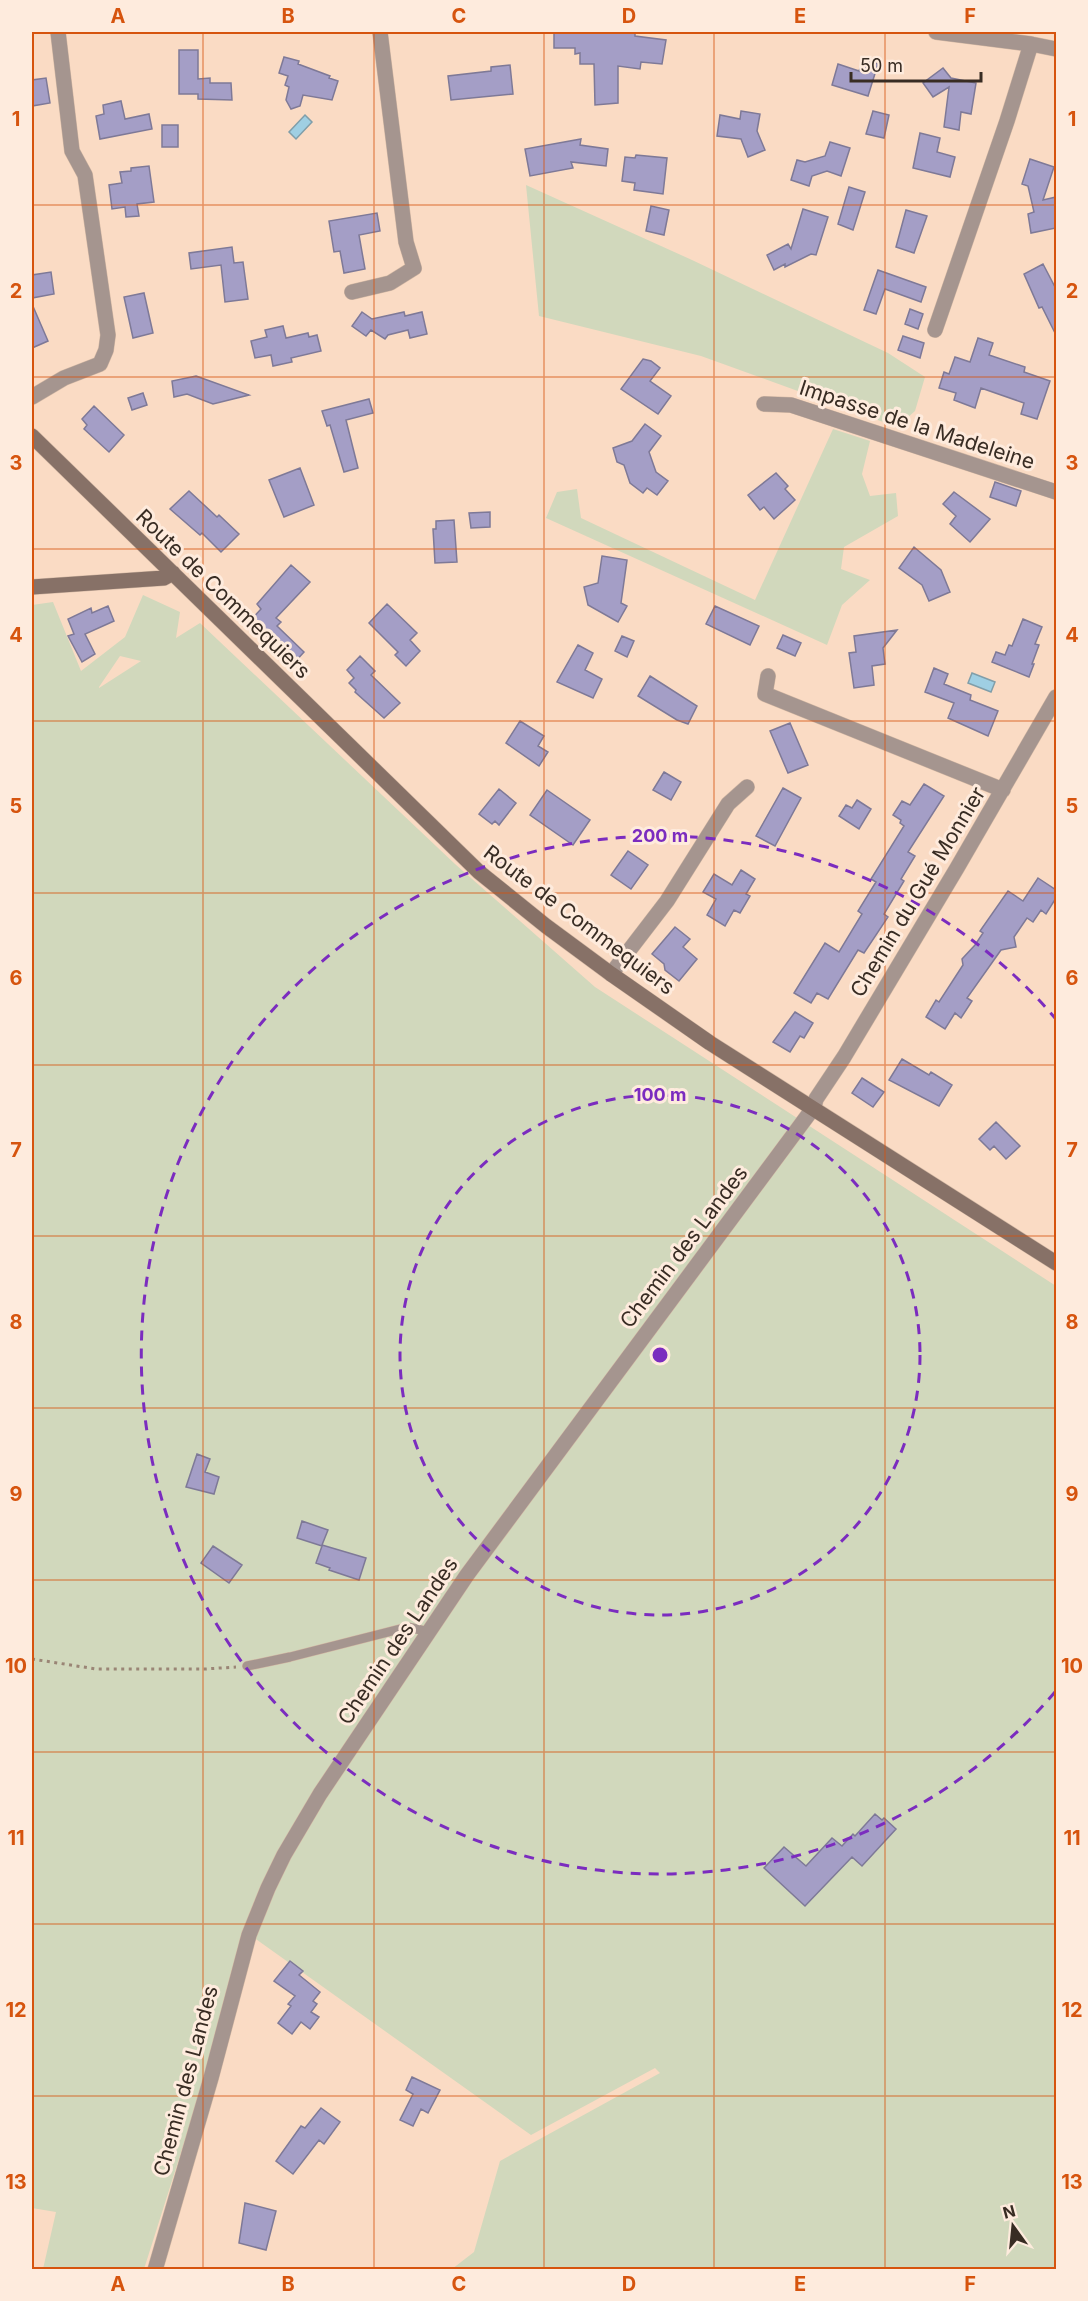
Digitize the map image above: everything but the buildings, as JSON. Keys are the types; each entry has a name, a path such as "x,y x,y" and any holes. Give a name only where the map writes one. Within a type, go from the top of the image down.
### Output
{"street":[{"path":"32,397 64,378 100,364 106,350 108,335 85,175 72,151 58,32"},
{"path":"352,292 390,283 414,268 406,242 380,32"},
{"path":"936,32 1056,49"},
{"path":"935,330 1031,44"},
{"name":"Impasse de la Madeleine","path":"764,404 791,405 1056,492"},
{"name":"Route de Commequiers","path":"32,436 479,872 546,926 710,1043 1056,1263"},
{"path":"32,587 164,578 173,573"},
{"path":"768,676 765,694 1003,790"},
{"name":"Chemin du Gué Monnier","path":"813,1107 1003,790 1056,697"},
{"path":"611,974 667,901 728,804 747,787"},
{"name":"Chemin des Landes","path":"155,2270 211,2078 246,1946 267,1888 284,1855 320,1794 467,1575 813,1107"}],"lane":[{"path":"247,1666 408,1627 429,1632"}],"path":[{"path":"32,1659 96,1669 205,1670 247,1666"}],"green space":[{"path":"526,185 692,260 888,353 925,377 915,411 897,427 701,356 539,316"},
{"path":"833,429 870,441 862,474 870,496 896,493 898,516 844,547 841,569 870,580 842,605 827,645 546,518 557,492 577,489 581,518 755,600"},
{"path":"143,595 180,612 176,638 200,623 455,864 595,987 1056,1286 1056,2269 452,2269 474,2252 500,2161 660,2073 655,2068 531,2135 250,1935 144,2269 43,2269 56,2212 32,2208 32,605 53,602 81,671 125,637","holes":["120,656 141,661 99,688"]}],"water":[{"path":"305,115 312,122 296,139 289,132"},
{"path":"972,673 995,682 991,692 968,683"}]}
